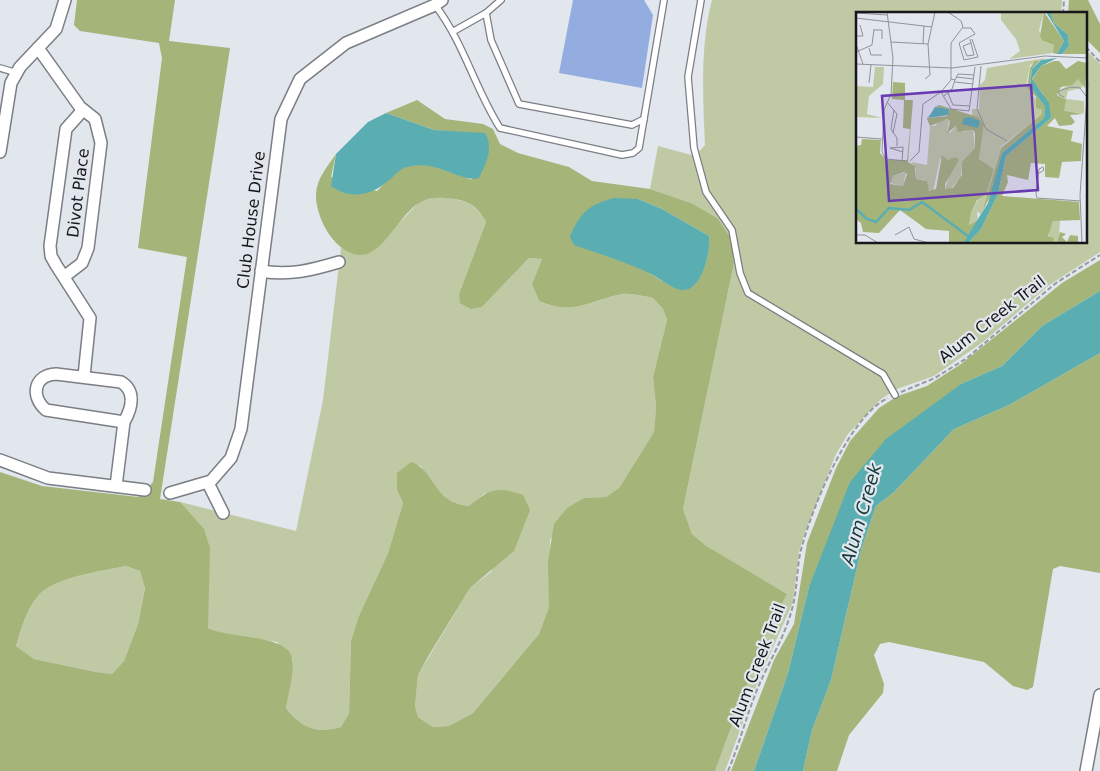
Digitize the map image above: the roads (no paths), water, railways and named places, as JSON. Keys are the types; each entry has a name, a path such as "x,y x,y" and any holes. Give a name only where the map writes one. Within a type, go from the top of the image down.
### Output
{"street":[{"path":"0,152 9,88 17,73 56,29 65,0"},
{"name":"Club House Drive","path":"208,483 231,458 241,429 281,119 300,78 346,43 438,3"},
{"name":"Divot Place","path":"38,48 84,110 95,119 101,143 88,248 82,263 65,276"},
{"name":"Divot Place","path":"84,110 66,129 50,246 51,256 90,318 84,376"},
{"path":"261,272 278,274 306,272 339,262"},
{"path":"116,486 124,422 130,413 132,394 128,386 121,382 84,376 47,374 40,380 36,388 40,405 46,410 124,422"},
{"path":"0,460 48,478 145,490"},
{"path":"170,493 208,483 223,513"},
{"path":"1086,771 1100,695"}],"lane":[{"path":"454,31 486,13 501,0"},
{"path":"438,3 454,31 491,114 500,128 622,155 633,153 639,148 664,0"},
{"path":"701,0 688,77 694,148 706,192 732,230 740,273 748,293 883,374 895,395"},
{"path":"486,13 491,40 519,104 632,125 644,119"},
{"path":"0,68 17,73"}],"water":[{"path":"386,113 434,130 485,133 488,139 489,150 479,178 472,179 436,168 415,165 402,169 375,190 368,193 346,193 331,186 336,154 368,122"},
{"path":"614,198 638,199 662,209 709,236 707,260 695,285 689,289 678,289 642,270 574,245 570,237 578,221 586,211"},
{"name":"Alum Creek","path":"1100,291 1100,353 1009,405 954,429 894,492 876,506 861,550 831,680 812,730 803,771 754,771 788,673 809,587 850,482 886,439 961,384 1002,366 1042,326"}]}
